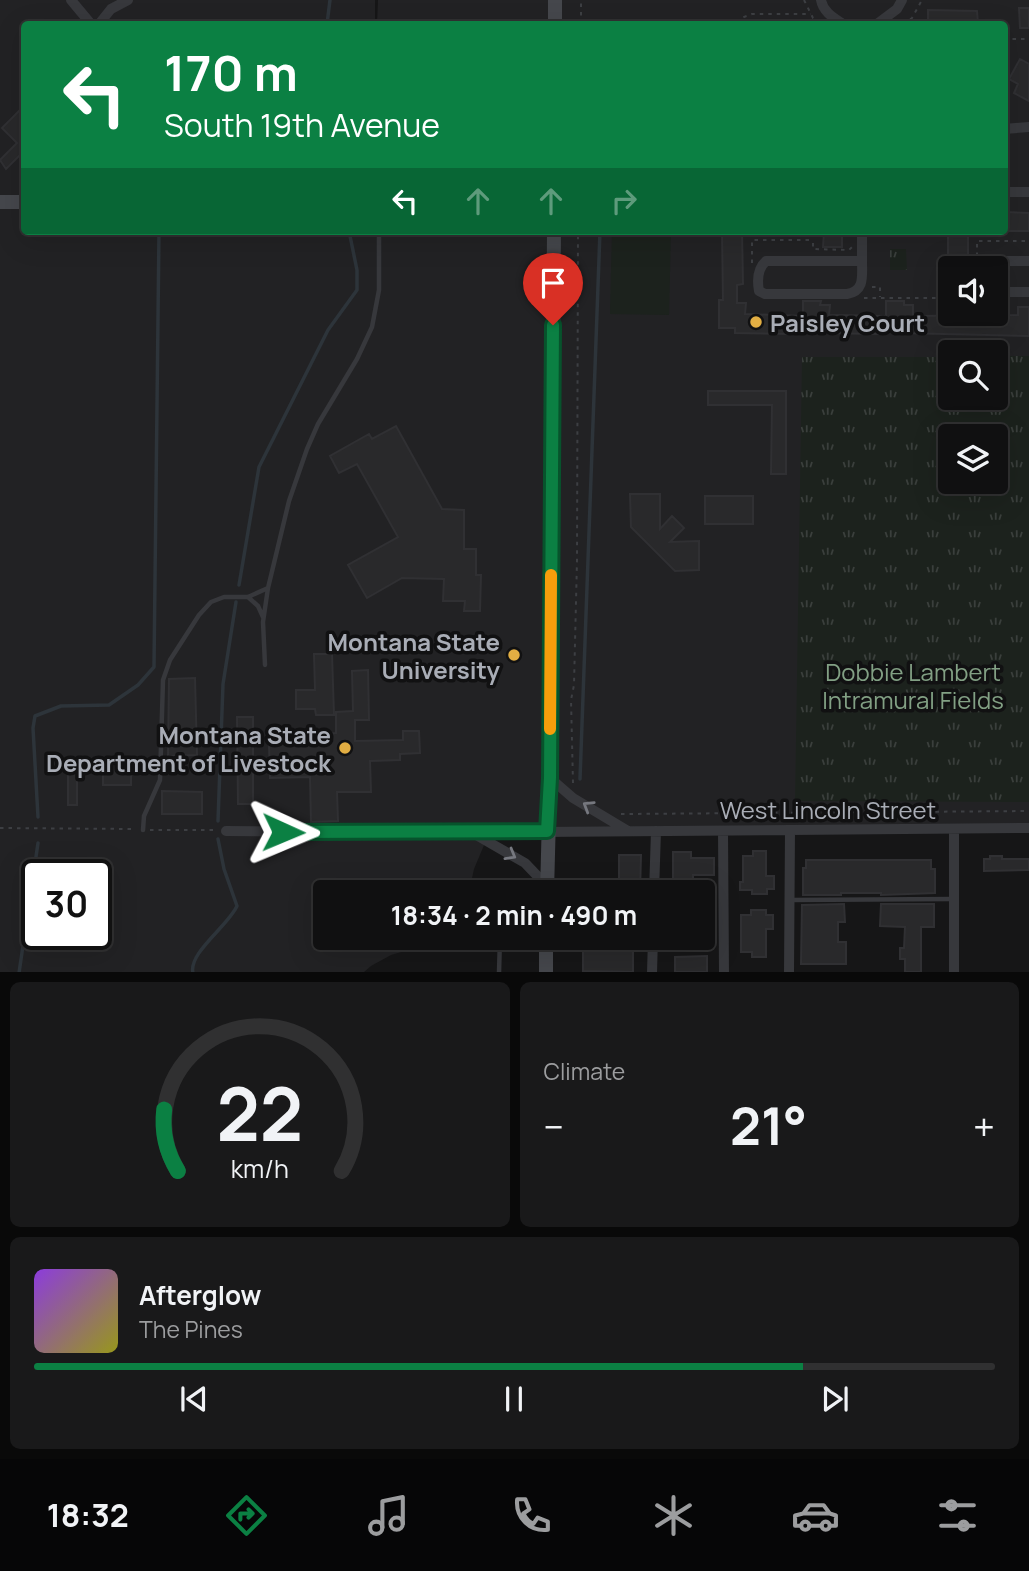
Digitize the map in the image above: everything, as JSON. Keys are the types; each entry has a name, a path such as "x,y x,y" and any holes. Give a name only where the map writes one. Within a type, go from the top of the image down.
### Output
{"main road":[{"path":"555,0 555,21"},
{"path":"0,202 21,202"},
{"path":"547,880 554,235"},
{"path":"546,950 546,972"}],"street":[{"path":"71,0 88,21"},
{"path":"101,21 111,9 128,0"},
{"path":"821,0 829,15 838,21"},
{"path":"881,21 897,9 902,0"},
{"path":"1008,129 1029,127"},
{"path":"1008,192 1029,192"},
{"path":"862,235 863,279 855,292 774,294 759,290 761,266 766,261 862,261"},
{"path":"1008,261 1029,261"},
{"path":"1008,292 1029,292"},
{"path":"550,778 573,797 628,832"},
{"name":"West Lincoln Street","path":"226,831 628,832 1029,828"},
{"path":"954,829 954,972"},
{"path":"789,972 790,830"},
{"path":"654,880 656,831"},
{"path":"723,831 724,972"},
{"name":"West Lincoln Street","path":"471,832 525,863 539,880"},
{"path":"652,972 653,950"}],"lane":[{"path":"265,665 263,622 268,588 289,501 318,424 357,359 372,327 379,290 379,235"},
{"path":"144,830 144,816 160,780 164,671 199,615 211,602 224,597 248,597 268,588"},
{"path":"248,597 258,606 263,622"},
{"path":"789,900 954,900"},
{"path":"499,972 500,950"}],"path":[{"path":"581,21 582,0"},
{"path":"804,0 811,15 818,21"},
{"path":"908,21 922,0"},
{"path":"741,21 752,14 811,15"},
{"path":"1008,39 1029,39"},
{"path":"575,788 571,779 571,700 577,545 578,235"},
{"path":"751,268 752,240 809,240 813,243 813,249 849,250 853,244"},
{"path":"977,254 977,241 1029,241"},
{"path":"860,287 880,287 880,298"},
{"path":"854,298 938,298"},
{"path":"620,814 1029,811"},
{"path":"0,828 226,831"}],"shaded area":[{"path":"0,0 375,0 375,21 21,21 21,200 0,200"},
{"name":"Montana State University","path":"378,0 1029,0 1029,828 490,831 472,880 313,880 313,950 408,950 391,955 364,972 0,972 0,205 21,205 21,235 1008,235 1008,21 377,21"}],"green space":[{"path":"612,235 671,235 669,315 610,314"},
{"path":"890,249 906,249 907,270 890,270"},
{"name":"Dobbie Lambert Intramural Fields","path":"1008,356 1029,356 1029,802 795,801 802,357 938,357 938,410 1008,410"}],"building":[{"path":"1019,8 1029,8 1029,28 1020,28"},
{"path":"928,10 977,11 978,21 928,21"},
{"path":"1020,59 1029,64 1029,101 1014,93 1018,84 1009,79"},
{"path":"21,109 21,154 6,169 0,160 17,143 2,128"},
{"path":"1008,212 1029,213 1029,231 1008,231"},
{"path":"722,235 742,235 743,284 737,285 737,303 746,303 745,314 803,316 803,301 821,301 820,305 830,305 829,315 886,316 886,301 904,301 904,305 913,305 913,316 938,316 938,326 1008,326 1008,315 1018,315 1018,307 1029,307 1029,336 903,333 903,328 879,328 879,334 821,333 821,328 793,327 793,334 735,333 735,328 719,328 719,300 723,300"},
{"name":"Paisley Court","path":"824,235 842,235 842,247 823,247"},
{"path":"948,235 968,235 968,256 948,256"},
{"path":"708,391 786,391 786,474 771,474 772,405 708,405"},
{"path":"396,426 442,509 464,510 464,549 476,549 476,575 481,575 480,611 464,611 465,601 443,601 444,579 402,578 367,598 348,565 398,537 357,464 339,473 330,456 369,434 372,439"},
{"path":"630,494 660,494 660,529 672,516 684,528 670,542 699,541 699,570 675,571 631,527"},
{"path":"705,496 753,496 753,524 705,524"},
{"path":"314,654 332,654 334,715 316,715 315,709 296,709 296,690 315,690"},
{"name":"Montana State Department of Livestock","path":"368,670 369,720 355,720 355,741 403,740 403,731 419,731 420,753 400,754 400,760 370,761 371,792 337,792 338,821 311,822 310,777 270,778 269,744 309,743 309,734 336,733 336,712 353,711 352,671"},
{"path":"195,678 197,755 168,756 169,679"},
{"path":"237,717 253,717 253,804 238,804"},
{"path":"68,758 77,758 77,805 68,805"},
{"path":"103,761 131,761 131,785 103,785"},
{"path":"162,791 202,792 202,814 162,814"},
{"path":"753,851 766,851 766,876 774,876 774,889 767,889 767,894 752,894 752,890 740,890 740,882 743,882 743,856 753,856"},
{"path":"673,852 691,852 691,858 714,858 714,875 693,875 693,880 673,880"},
{"path":"619,855 641,855 640,880 619,880"},
{"path":"990,856 1029,859 1029,870 984,871 984,859 990,859"},
{"path":"806,860 931,860 931,869 935,869 935,893 803,895 803,868 806,868"},
{"path":"844,904 845,922 838,922 838,942 846,942 846,964 801,964 802,905"},
{"path":"881,904 934,904 934,927 921,927 921,972 905,972 905,959 900,959 900,948 904,948 905,927 880,926"},
{"path":"751,910 766,910 766,915 773,915 773,929 766,929 766,957 752,957 752,952 741,952 741,915 751,915"},
{"path":"583,950 633,950 633,972 583,971"},
{"path":"707,956 707,972 675,972 675,957"}],"waterway":[{"path":"327,21 330,0"},
{"path":"38,817 33,728 35,716 61,706 109,705 138,685 154,667 159,235"},
{"path":"239,585 259,467 328,330 357,290 357,270 350,235"},
{"path":"580,779 600,235"},
{"path":"218,821 223,684 236,602"},
{"path":"193,972 196,957 237,906 224,869 218,839"},
{"path":"19,972 38,843"}],"slow traffic":[{"path":"550,729 551,575"}],"place":[{"name":"Paisley Court","path":"756,322"},
{"name":"Montana State University","path":"514,655"},
{"name":"Montana State Department of Livestock","path":"345,748"}],"route":[{"path":"283,832 547,831 550,778 553,325"}]}
